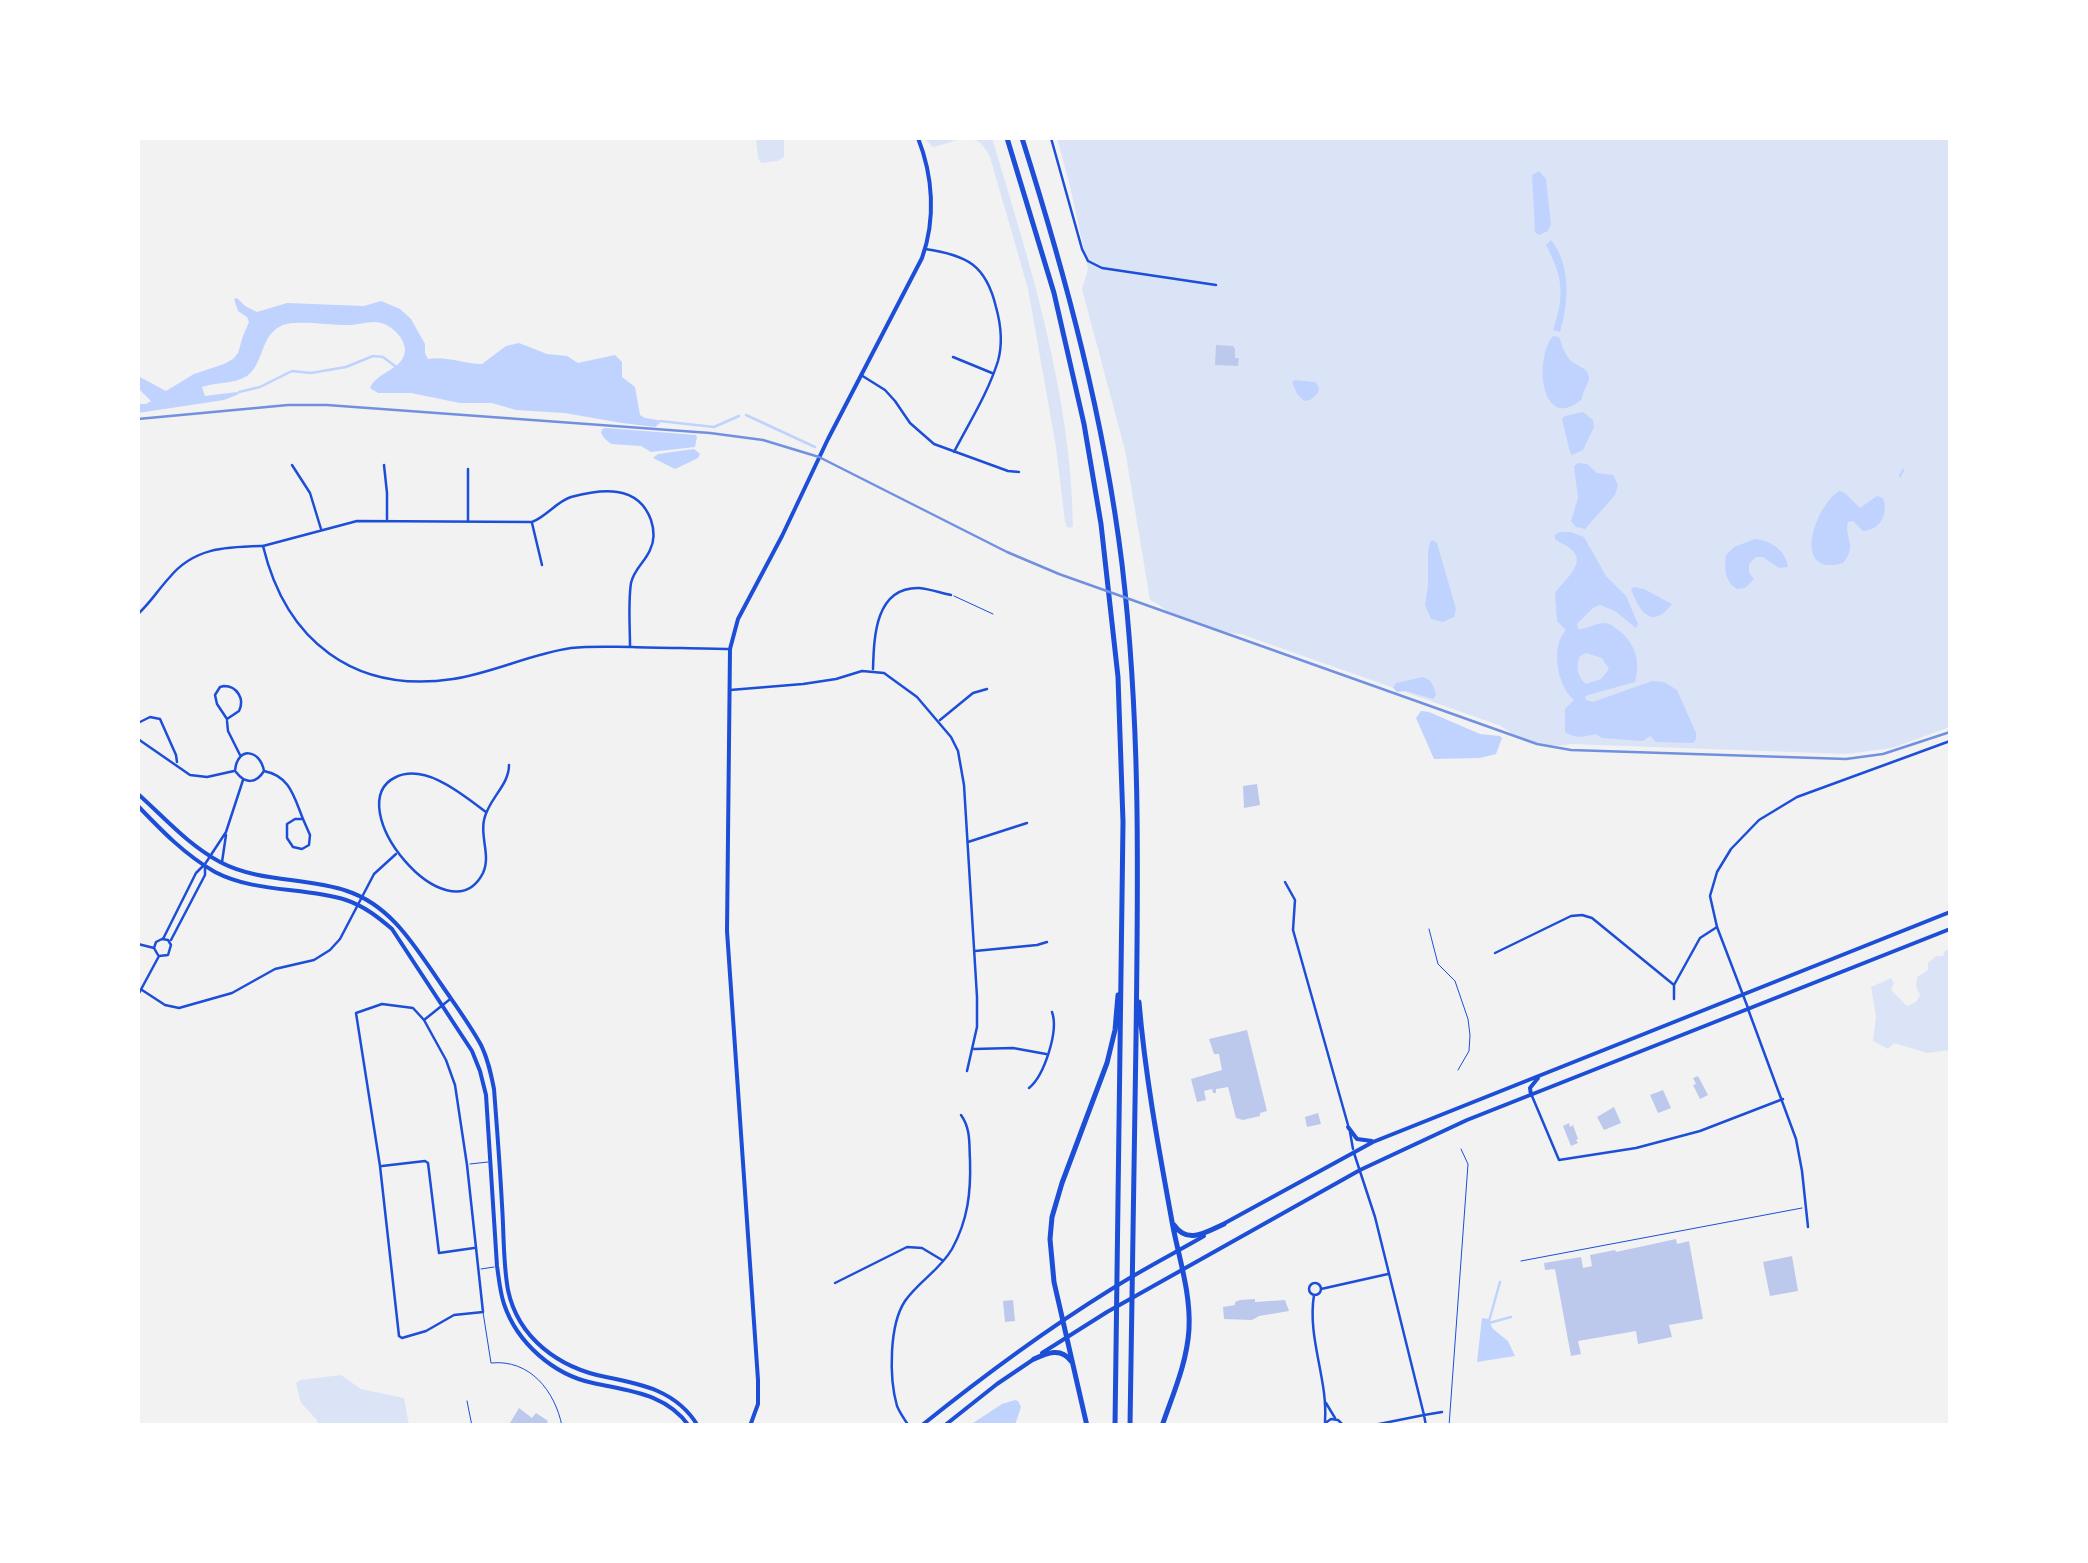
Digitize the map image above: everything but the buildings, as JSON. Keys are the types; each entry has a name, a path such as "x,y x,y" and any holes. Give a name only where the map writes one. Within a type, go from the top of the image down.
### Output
{"highway":[{"path":"1007,138 1048,269 1091,460 1118,677 1123,782 1116,1426"},
{"path":"1022,138 1082,346 1106,462 1128,618 1138,764 1130,1426"},
{"path":"1087,1426 1049,1250 1052,1217 1062,1183 1107,1063 1117,1014 1122,937"},
{"path":"1137,940 1143,1046 1189,1316 1188,1342 1162,1426"},
{"path":"1170,1216 1179,1232 1190,1237 1224,1224"},
{"path":"1034,1359 1062,1353 1074,1367"}],"main road":[{"path":"750,1426 758,1404 758,1380 727,931 730,649 738,619 926,249 931,196 918,138"},
{"path":"138,794 184,838 222,863 248,873 339,888 362,896 384,910 403,930 481,1046 488,1064 494,1089 508,1290 522,1324 547,1353 571,1367 671,1396 698,1426"},
{"path":"138,806 178,845 216,872 242,881 335,897 358,905 392,929 472,1051 480,1072 486,1096 501,1293 512,1323 549,1363 571,1376 652,1396 678,1412 689,1426"},
{"path":"921,1426 1002,1363 1117,1286 1354,1151 1950,912"},
{"path":"944,1426 1067,1337 1360,1170 1531,1095 1950,929"},
{"path":"1531,1095 1531,1085 1540,1076"},
{"path":"1348,1127 1358,1139 1376,1141"}],"street":[{"path":"1051,138 1088,261 1102,268 1216,285"},
{"path":"926,249 962,258 977,267 993,294 1001,328 993,374 954,452"},
{"path":"954,357 993,374"},
{"path":"861,376 890,395 910,423 934,444 1020,472"},
{"path":"292,465 310,493 321,531"},
{"path":"384,465 387,520"},
{"path":"468,469 468,521"},
{"path":"138,614 172,573 199,554 222,547 263,546 357,521 532,522 567,498 604,490 624,492 638,500 652,522 651,550 631,583 630,647"},
{"path":"532,522 542,565"},
{"path":"263,546 282,602 306,634 337,658 378,676 411,681 454,679 564,650 596,646 730,649"},
{"path":"872,670 876,624 887,602 912,589 951,595"},
{"path":"730,690 803,684 872,670 906,687 952,737 964,785 977,1014 967,1071"},
{"path":"227,719 238,712 241,702 233,687 224,686 215,695 241,755"},
{"path":"938,721 973,693 987,689"},
{"path":"138,723 150,717 160,719 176,755 176,764"},
{"path":"138,739 190,775 235,771"},
{"path":"1808,1228 1799,1150 1717,927 1712,911 1712,884 1730,850 1759,820 1797,797 1950,741"},
{"path":"235,771 237,760 247,753 262,762 264,771"},
{"path":"486,812 433,778 414,774 397,776 383,788 379,805 397,853 439,889 455,892 468,888 486,865 482,832 486,812 507,778 509,765"},
{"path":"235,771 243,780 255,781 264,771"},
{"path":"264,771 284,778 290,788 303,819 311,840 306,848 300,849 291,844 286,829 292,820 303,819"},
{"path":"222,863 226,832 243,780"},
{"path":"966,842 1027,823"},
{"path":"154,948 163,939 196,873 226,832"},
{"path":"142,990 179,1008 232,992 275,969 306,964 320,957 335,945 349,924 374,874 397,853"},
{"path":"160,956 170,952 170,942 205,874 205,864"},
{"path":"1285,882 1295,900 1293,930 1414,1367 1426,1426"},
{"path":"1495,953 1571,916 1582,915 1592,918 1674,985"},
{"path":"1674,999 1674,985 1700,938 1717,927"},
{"path":"163,939 170,942"},
{"path":"974,952 1047,942"},
{"path":"138,944 154,948 160,956"},
{"path":"138,995 160,956"},
{"path":"424,1020 451,999"},
{"path":"382,1004 413,1008 424,1020 455,1085 482,1312 454,1314 402,1338 398,1336 380,1166 356,1013 382,1004"},
{"path":"1029,1088 1037,1081 1048,1054 1056,1026 1052,1012"},
{"path":"973,1049 1013,1048 1048,1054"},
{"path":"1531,1095 1558,1160 1636,1148 1700,1131 1783,1098"},
{"path":"909,1426 896,1403 892,1344 895,1323 906,1300 952,1248 970,1200 968,1130 961,1115"},
{"path":"380,1166 425,1161 430,1169 440,1253 476,1248"},
{"path":"836,1283 907,1247 922,1248 944,1261"},
{"path":"1322,1288 1389,1274"},
{"path":"1314,1295 1309,1291 1310,1285 1318,1283 1322,1288"},
{"path":"1314,1295 1322,1288"},
{"path":"1314,1295 1312,1315 1324,1398 1323,1423 1335,1419"},
{"path":"1324,1398 1335,1419 1354,1426"},
{"path":"1367,1426 1442,1412"}],"lane":[{"path":"951,595 993,614"},
{"path":"1429,929 1438,964 1458,987 1468,1019 1469,1052 1458,1070"},
{"path":"1449,1426 1468,1164 1461,1149"},
{"path":"467,1165 500,1161"},
{"path":"1521,1261 1806,1208"},
{"path":"479,1269 498,1266"},
{"path":"482,1312 491,1363 510,1363 532,1374 553,1398 562,1426"},
{"path":"467,1401 472,1426"}],"shaded area":[{"path":"756,138 784,138 784,157 761,163"},
{"path":"924,138 965,138 933,147"},
{"path":"965,138 992,138 1046,329 1065,427 1071,476 1071,528 1065,522 1028,289 990,157 979,142"},
{"path":"1057,138 1950,138 1950,727 1892,748 1847,754 1543,744 1241,634 1190,621 1150,600 1125,450 1082,289 1088,269"},
{"path":"1950,948 1950,1050 1927,1053 1894,1043 1888,1049 1873,1041 1876,1016 1871,987 1891,978 1891,990 1907,1006 1916,1002 1920,995 1917,977 1928,970 1928,963"},
{"path":"341,1375 361,1389 404,1398 409,1425 319,1425 301,1403 296,1383"}],"water":[{"path":"1539,171 1546,179 1551,225 1539,235 1535,232 1532,175"},
{"path":"1551,240 1565,272 1560,332 1553,330 1560,286 1546,245"},
{"path":"234,299 257,312 287,303 364,306 381,301 411,319 425,344 428,359 482,364 506,346 519,343 547,354 567,356 578,363 615,355 622,362 622,377 635,387 640,415 660,423 655,427 516,410 492,403 460,403 411,393 378,393 370,388 373,382 400,362 405,350 393,329 373,322 281,326 269,336 257,365 247,376 202,387 205,396 239,394 224,400 138,413 138,404 151,401 138,388 138,376 166,391 194,374 233,359 249,322 238,311"},
{"path":"1553,336 1559,337 1568,357 1589,376 1582,399 1568,407 1558,407 1545,390 1543,361"},
{"path":"1292,382 1315,382 1318,393 1304,401 1297,394"},
{"path":"1583,412 1593,420 1594,427 1583,450 1572,455 1562,419"},
{"path":"606,428 697,437 695,447 651,452 641,446 611,444 601,433"},
{"path":"694,449 700,454 698,458 675,469 653,458 658,454"},
{"path":"1587,464 1597,473 1613,475 1618,485 1615,495 1585,529 1571,521 1578,498 1574,466"},
{"path":"1839,491 1860,508 1877,496 1883,498 1885,510 1878,524 1869,530 1863,531 1853,521 1848,522 1847,557 1843,563 1827,565 1817,560 1812,539 1822,511"},
{"path":"1571,532 1584,537 1606,576 1626,596 1638,624 1636,628 1615,611 1600,605 1577,624 1578,629 1611,625 1629,640 1637,660 1635,682 1588,695 1586,700 1593,702 1652,681 1664,682 1677,690 1696,733 1693,743 1656,742 1650,736 1643,741 1602,738 1596,734 1577,737 1565,732 1565,709 1574,700 1563,685 1558,666 1558,646 1566,630 1557,621 1555,593 1577,560 1576,554 1555,535","holes":["1586,653 1602,658 1609,669 1601,679 1586,684 1578,671 1580,656"]},
{"path":"1755,539 1777,547 1788,567 1779,568 1763,557 1756,557 1749,564 1754,579 1745,588 1737,589 1726,574 1726,555 1734,547"},
{"path":"1433,540 1456,609 1454,617 1443,622 1431,619 1425,605 1428,552"},
{"path":"1631,589 1672,604 1658,616 1647,615 1635,598"},
{"path":"1423,677 1433,686 1433,699 1393,688 1396,683"},
{"path":"1421,711 1480,734 1500,736 1496,754 1434,759 1416,718"},
{"path":"1482,1318 1488,1319 1493,1329 1508,1341 1515,1356 1477,1362"},
{"path":"1015,1400 1021,1407 1015,1425 970,1425 1002,1404"}],"waterway":[{"path":"239,392 260,387 292,371 311,373 346,367 373,356 383,357 395,366"},
{"path":"746,415 815,447"},
{"path":"660,421 714,427 739,416"},
{"path":"1900,476 1903,470"},
{"path":"1489,1321 1500,1282"},
{"path":"1489,1323 1511,1317"}],"railway":[{"path":"138,419 327,405 763,440 819,457 1007,552 1059,574 1537,744 1571,750 1846,759 1883,754 1950,732"}]}
